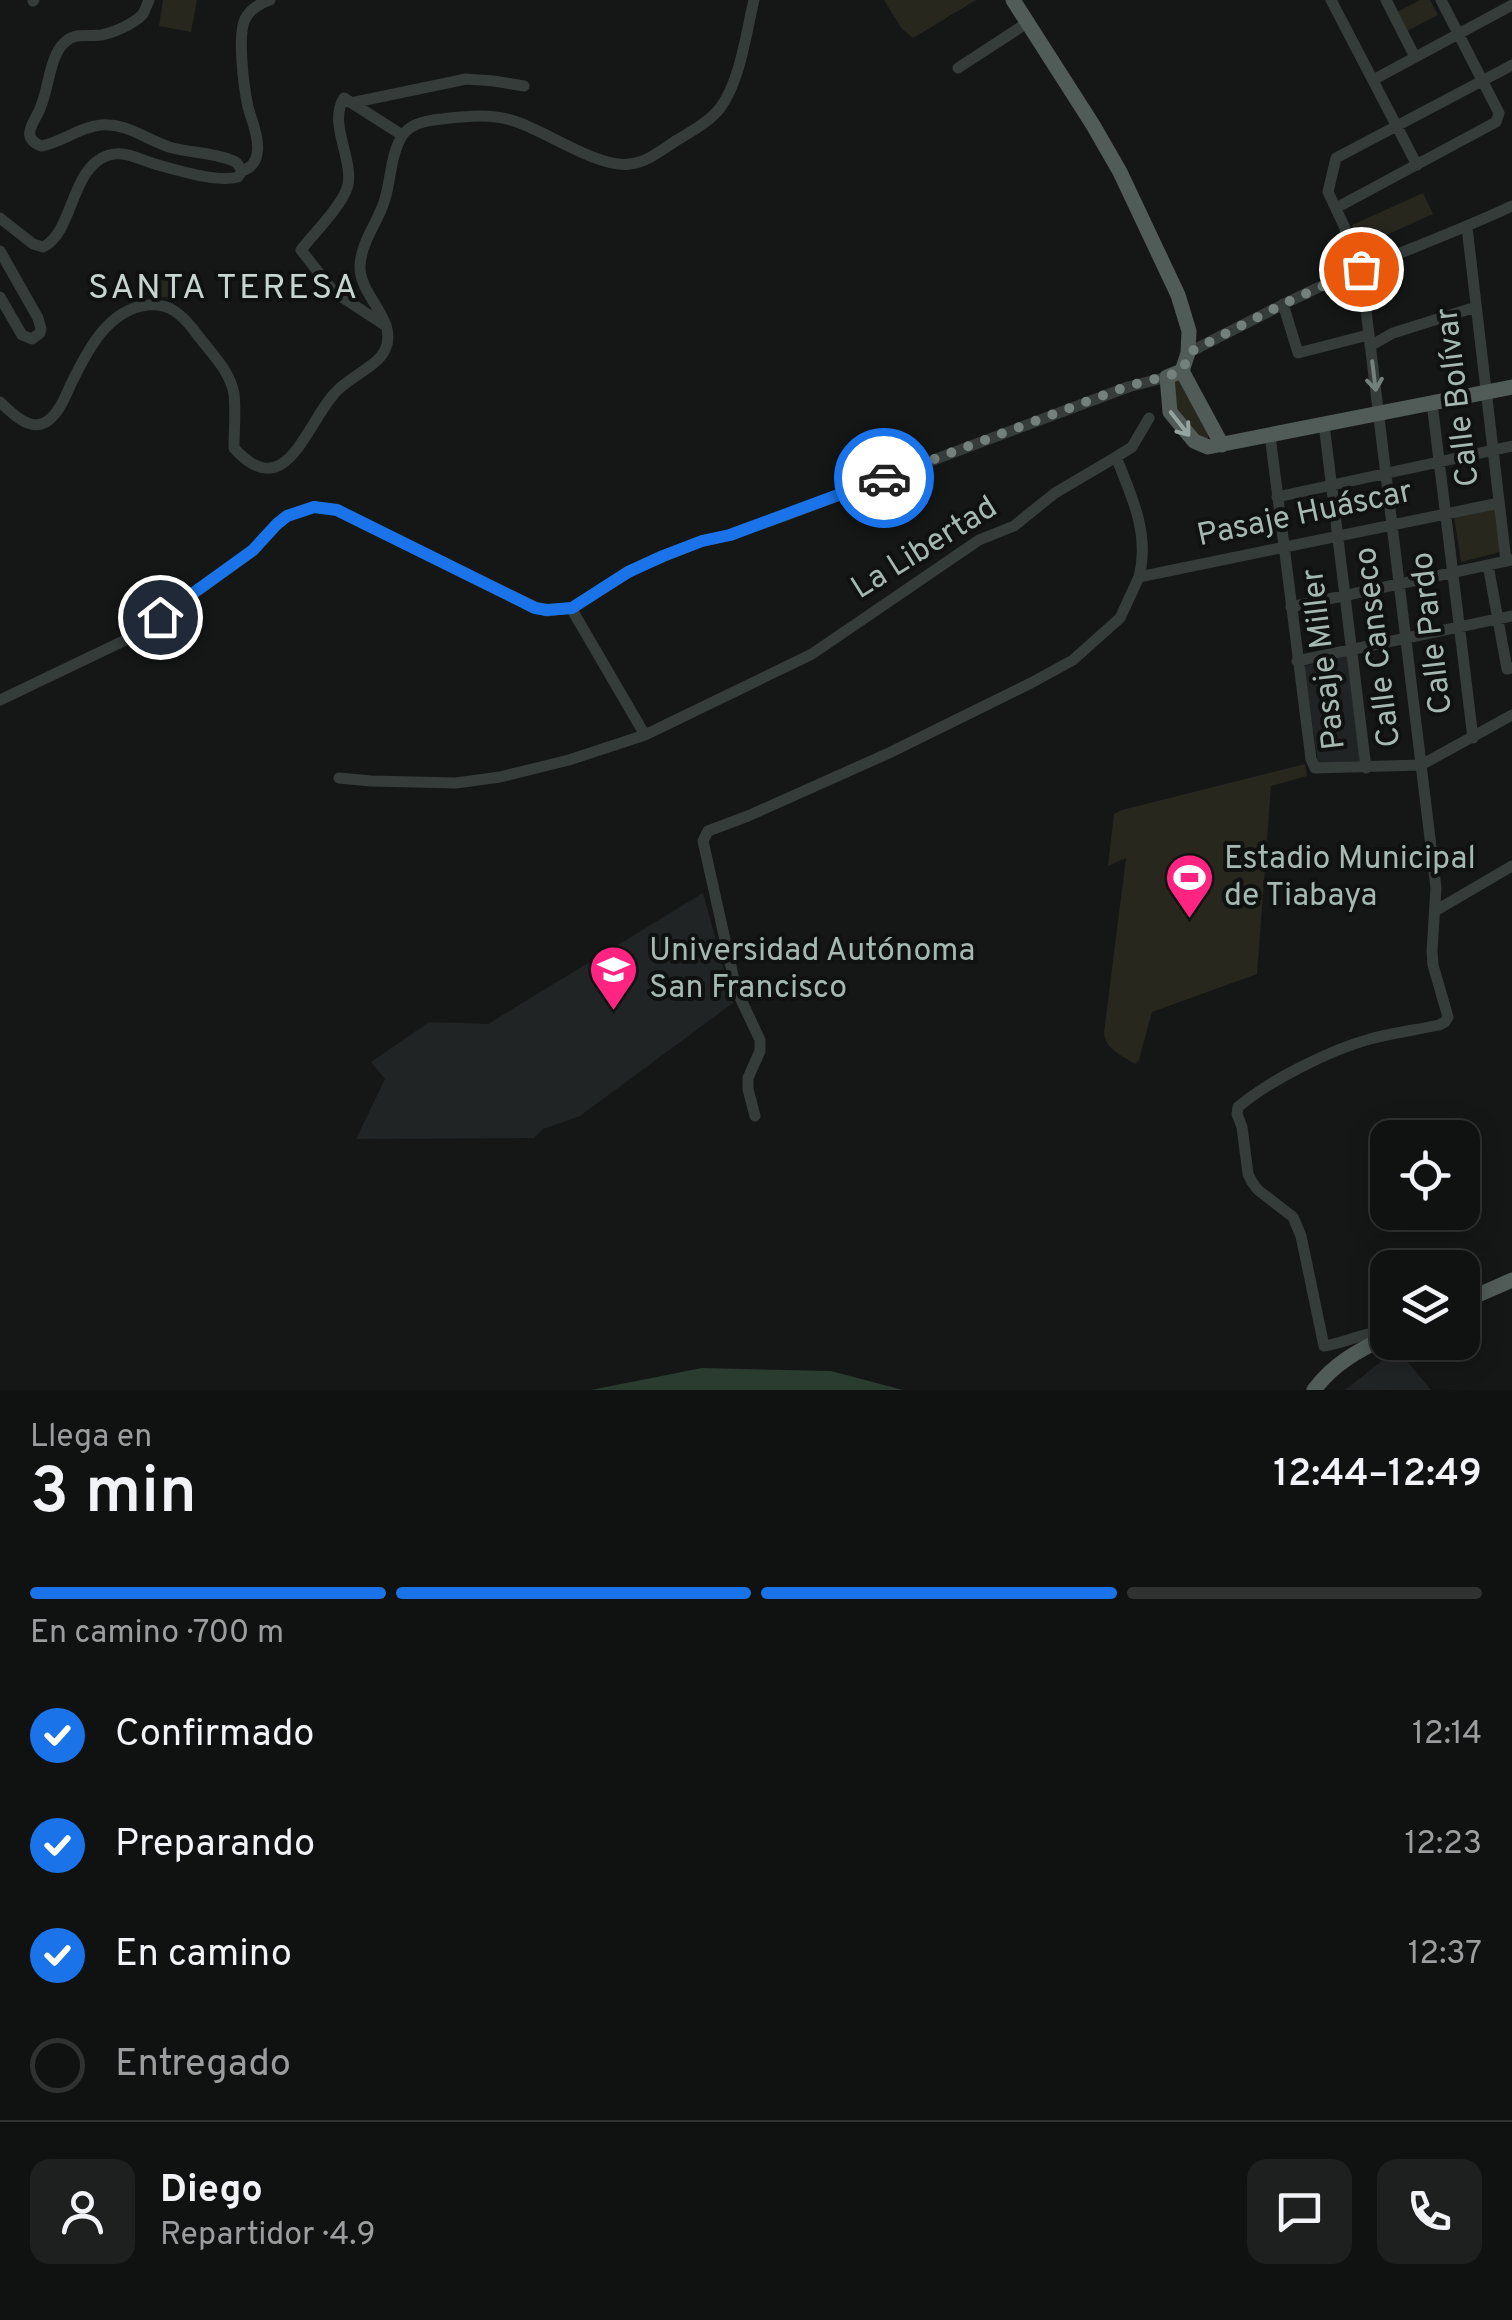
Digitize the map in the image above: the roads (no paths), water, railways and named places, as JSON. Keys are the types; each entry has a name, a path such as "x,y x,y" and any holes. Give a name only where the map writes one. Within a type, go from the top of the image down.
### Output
{"main road":[{"path":"1014,0 1092,124 1178,295 1188,321 1190,341 1188,353 1174,374 1169,408 1194,441 1208,447 1222,445 1512,387"},
{"path":"1174,374 1222,445"},
{"path":"1480,1294 1512,1280"},
{"path":"1314,1390 1344,1359 1370,1344"}],"street":[{"path":"149,0 143,14 127,25 102,35 68,38 60,46 44,104 28,134 31,140 41,146 52,144 81,129 107,124 126,127 172,148 234,161 242,171"},
{"path":"0,218 33,244 43,247 51,243 80,183 101,159 112,154 220,179 238,177 252,166 257,143 245,94 242,28 246,16 256,6 270,0"},
{"path":"0,402 19,419 34,425 45,422 62,405 90,346 105,328 136,306 158,304 181,314 223,368 234,394 234,448 242,457 267,470 278,468 292,457 334,393 376,362 386,349 386,326 360,269 364,244 386,200 387,183 402,135 428,120 482,114 516,121 606,161 622,165 645,160 701,126 718,110 731,90 754,0"},
{"path":"1332,0 1416,165"},
{"path":"1386,0 1415,57"},
{"path":"1336,208 1496,122 1499,113 1441,0"},
{"path":"1372,80 1506,4"},
{"path":"958,68 1028,24"},
{"path":"1396,126 1512,65"},
{"path":"351,103 466,79 524,86"},
{"path":"386,326 334,292 300,250 348,187 338,117 344,98 402,135"},
{"name":"Calle Canseco","path":"1370,1334 1324,1346 1301,1236 1293,1217 1252,1182 1237,1114 1238,1106 1285,1076 1340,1050 1370,1039 1439,1026 1448,1017 1433,965 1436,888 1369,340 1357,271 1347,254 1345,228 1328,192 1336,158 1396,126"},
{"path":"1188,353 1283,304 1512,206"},
{"name":"Calle Bolívar","path":"1467,227 1509,561"},
{"path":"0,251 38,318 41,329 37,336 32,339 22,335 0,297"},
{"path":"1283,304 1298,353 1369,340 1476,308"},
{"path":"0,700 136,634 253,550 287,516 314,507 337,510 535,608 572,608 636,568 690,545 766,522 1128,386 1174,374"},
{"name":"Calle Pardo","path":"1432,403 1474,738"},
{"name":"La Libertad","path":"340,778 456,782 500,777 645,735 812,654 978,540 1014,526 1055,493 1116,457 1136,442 1149,418"},
{"name":"Pasaje Miller","path":"1324,424 1366,768"},
{"path":"1270,435 1311,759 1316,768 1420,766 1512,715"},
{"path":"1277,497 1512,446"},
{"path":"755,1116 748,1078 760,1051 760,1040 736,989 703,841 705,833 888,753 1031,683 1073,660 1112,628 1133,593 1143,554 1140,520 1116,457"},
{"name":"Pasaje Huáscar","path":"1139,578 1499,503"},
{"path":"1291,607 1509,561"},
{"path":"1488,565 1507,669 1512,668"},
{"path":"572,608 645,735"},
{"path":"1298,661 1512,616"},
{"path":"1435,912 1512,866"}],"place":[{"name":"Estadio Municipal de Tiabaya","path":"1189,920"},
{"name":"Universidad Autónoma San Francisco","path":"614,1012"}],"district":[{"name":"SANTA TERESA","path":"224,289"}]}
